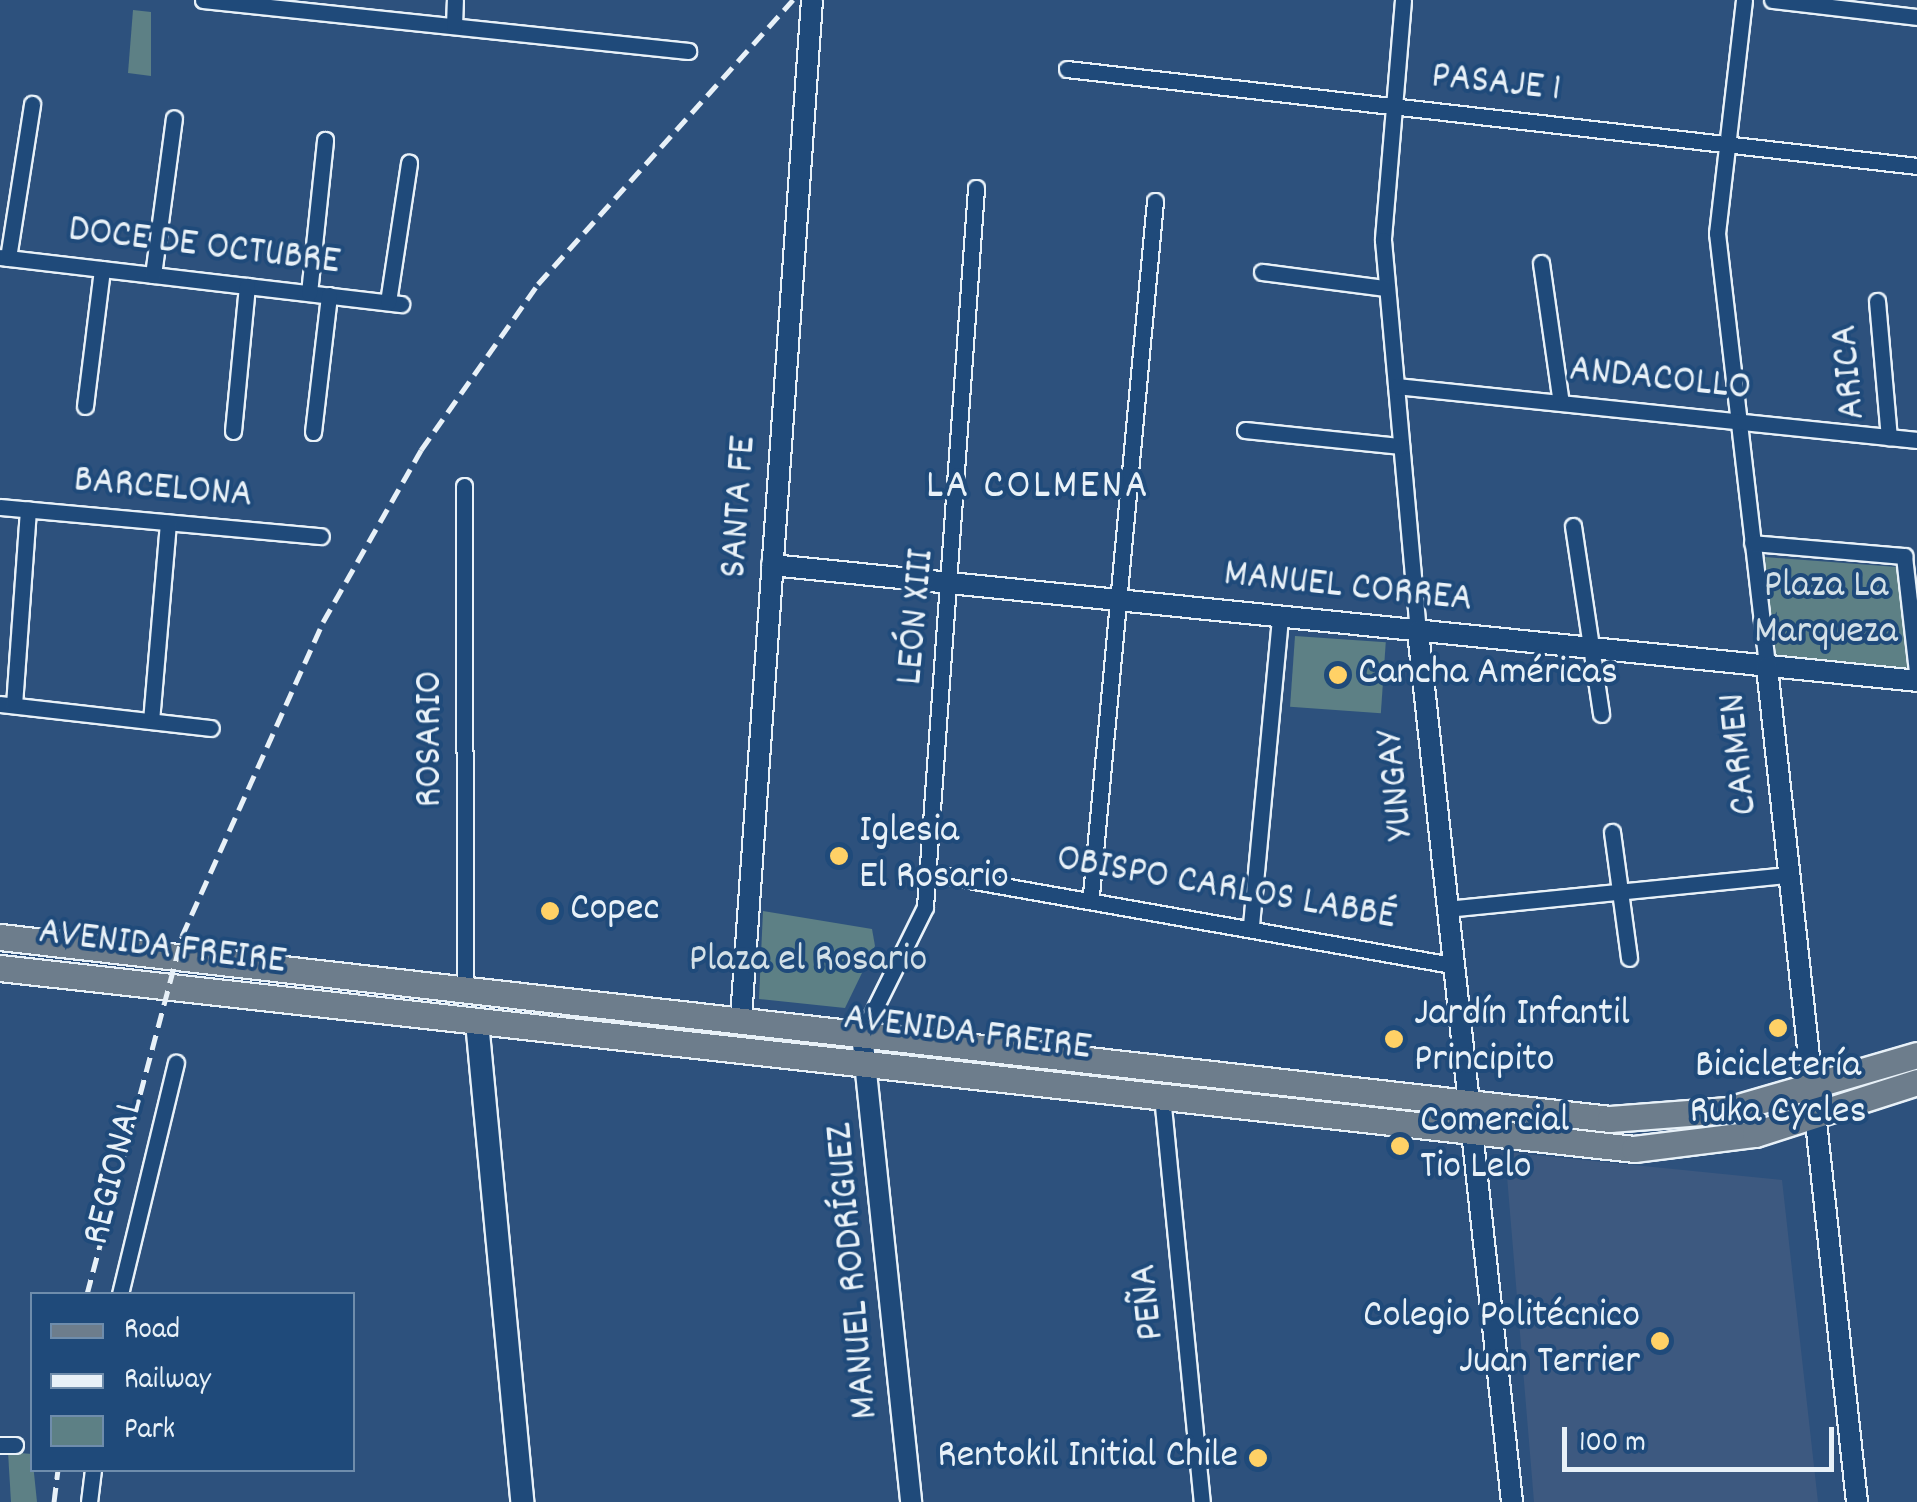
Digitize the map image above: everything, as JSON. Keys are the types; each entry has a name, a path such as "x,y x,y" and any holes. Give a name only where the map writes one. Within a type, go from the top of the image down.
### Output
{"main road":[{"name":"AVENIDA FREIRE","path":"0,937 1464,1102 1654,1120 1810,1086 1917,1055"},
{"name":"AVENIDA FREIRE","path":"0,968 1656,1150 1814,1117 1917,1082"},
{"path":"517,995 477,1022 522,1502"},
{"path":"700,1044 741,1018"}],"street":[{"path":"204,0 688,51"},
{"path":"454,0 454,26"},
{"name":"SANTA FE","path":"741,1018 812,0"},
{"name":"YUNGAY","path":"1402,0 1391,106 1386,288 1464,1102 1472,1132 1512,1502"},
{"name":"CARMEN","path":"1744,0 1717,234 1857,1502"},
{"path":"1772,0 1917,17"},
{"name":"PASAJE 1","path":"1067,69 1917,166"},
{"path":"4,258 32,104"},
{"path":"154,275 174,118"},
{"path":"309,293 325,140"},
{"name":"DOCE DE OCTUBRE","path":"4,258 395,303 409,163"},
{"name":"LEÓN XIII","path":"862,1034 919,935 929,872 955,584 976,188"},
{"path":"1092,895 1155,201"},
{"path":"1541,263 1561,403"},
{"path":"86,406 102,269"},
{"path":"1262,272 1386,288"},
{"path":"233,431 247,286"},
{"path":"312,432 329,295"},
{"name":"ARICA","path":"1877,302 1889,438"},
{"name":"ANDACOLLO","path":"1396,386 1917,440"},
{"path":"1245,430 1400,446"},
{"name":"ROSARIO","path":"464,486 465,991"},
{"name":"BARCELONA","path":"0,508 321,536"},
{"path":"28,510 7,704 211,728"},
{"path":"151,721 168,523"},
{"path":"1573,526 1601,714"},
{"path":"1752,542 1904,556 1917,671"},
{"name":"MANUEL CORREA","path":"772,565 1917,682"},
{"path":"1251,926 1280,617"},
{"path":"1612,832 1629,958"},
{"name":"OBISPO CARLOS LABBÉ","path":"929,872 1092,895 1452,965"},
{"name":"OBISPO CARLOS LABBÉ","path":"1446,909 1788,875"},
{"name":"MANUEL RODRÍGUEZ","path":"862,1034 871,1062 911,1502"},
{"name":"REGIONAL","path":"120,1292 176,1063"},
{"name":"PEÑA","path":"1162,1096 1202,1502"},
{"path":"89,1502 92,1472"}],"shaded area":[{"name":"Jardín Infantil Principito","path":"1394,1025 1404,1029 1408,1039 1404,1049 1394,1053 1384,1049 1380,1039 1384,1029"},
{"name":"Colegio Politécnico Juan Terrier","path":"1505,1152 1782,1180 1818,1502 1534,1502"}],"green space":[{"path":"133,10 151,12 151,76 128,73"},
{"name":"Plaza La Marqueza","path":"1765,557 1897,567 1908,668 1774,656"},
{"name":"Cancha Américas","path":"1295,636 1386,642 1381,713 1290,707"},
{"name":"Plaza el Rosario","path":"763,911 872,929 875,946 845,1008 759,999"},
{"path":"8,1452 30,1454 37,1502 11,1502"}],"railway":[{"path":"88,1292 182,936 323,622 421,450 538,284 793,0"},
{"path":"54,1502 58,1472"}],"place":[{"name":"Cancha Américas","path":"1338,675"},
{"name":"Iglesia El Rosario","path":"839,856"},
{"name":"Copec","path":"550,911"},
{"name":"Bicicletería Ruka Cycles","path":"1778,1028"},
{"name":"Jardín Infantil Principito","path":"1394,1039"},
{"name":"Comercial Tio Lelo","path":"1400,1146"},
{"name":"Colegio Politécnico Juan Terrier","path":"1660,1341"},
{"name":"Rentokil Initial Chile","path":"1258,1458"}],"district":[{"name":"LA COLMENA","path":"1038,488"}]}
